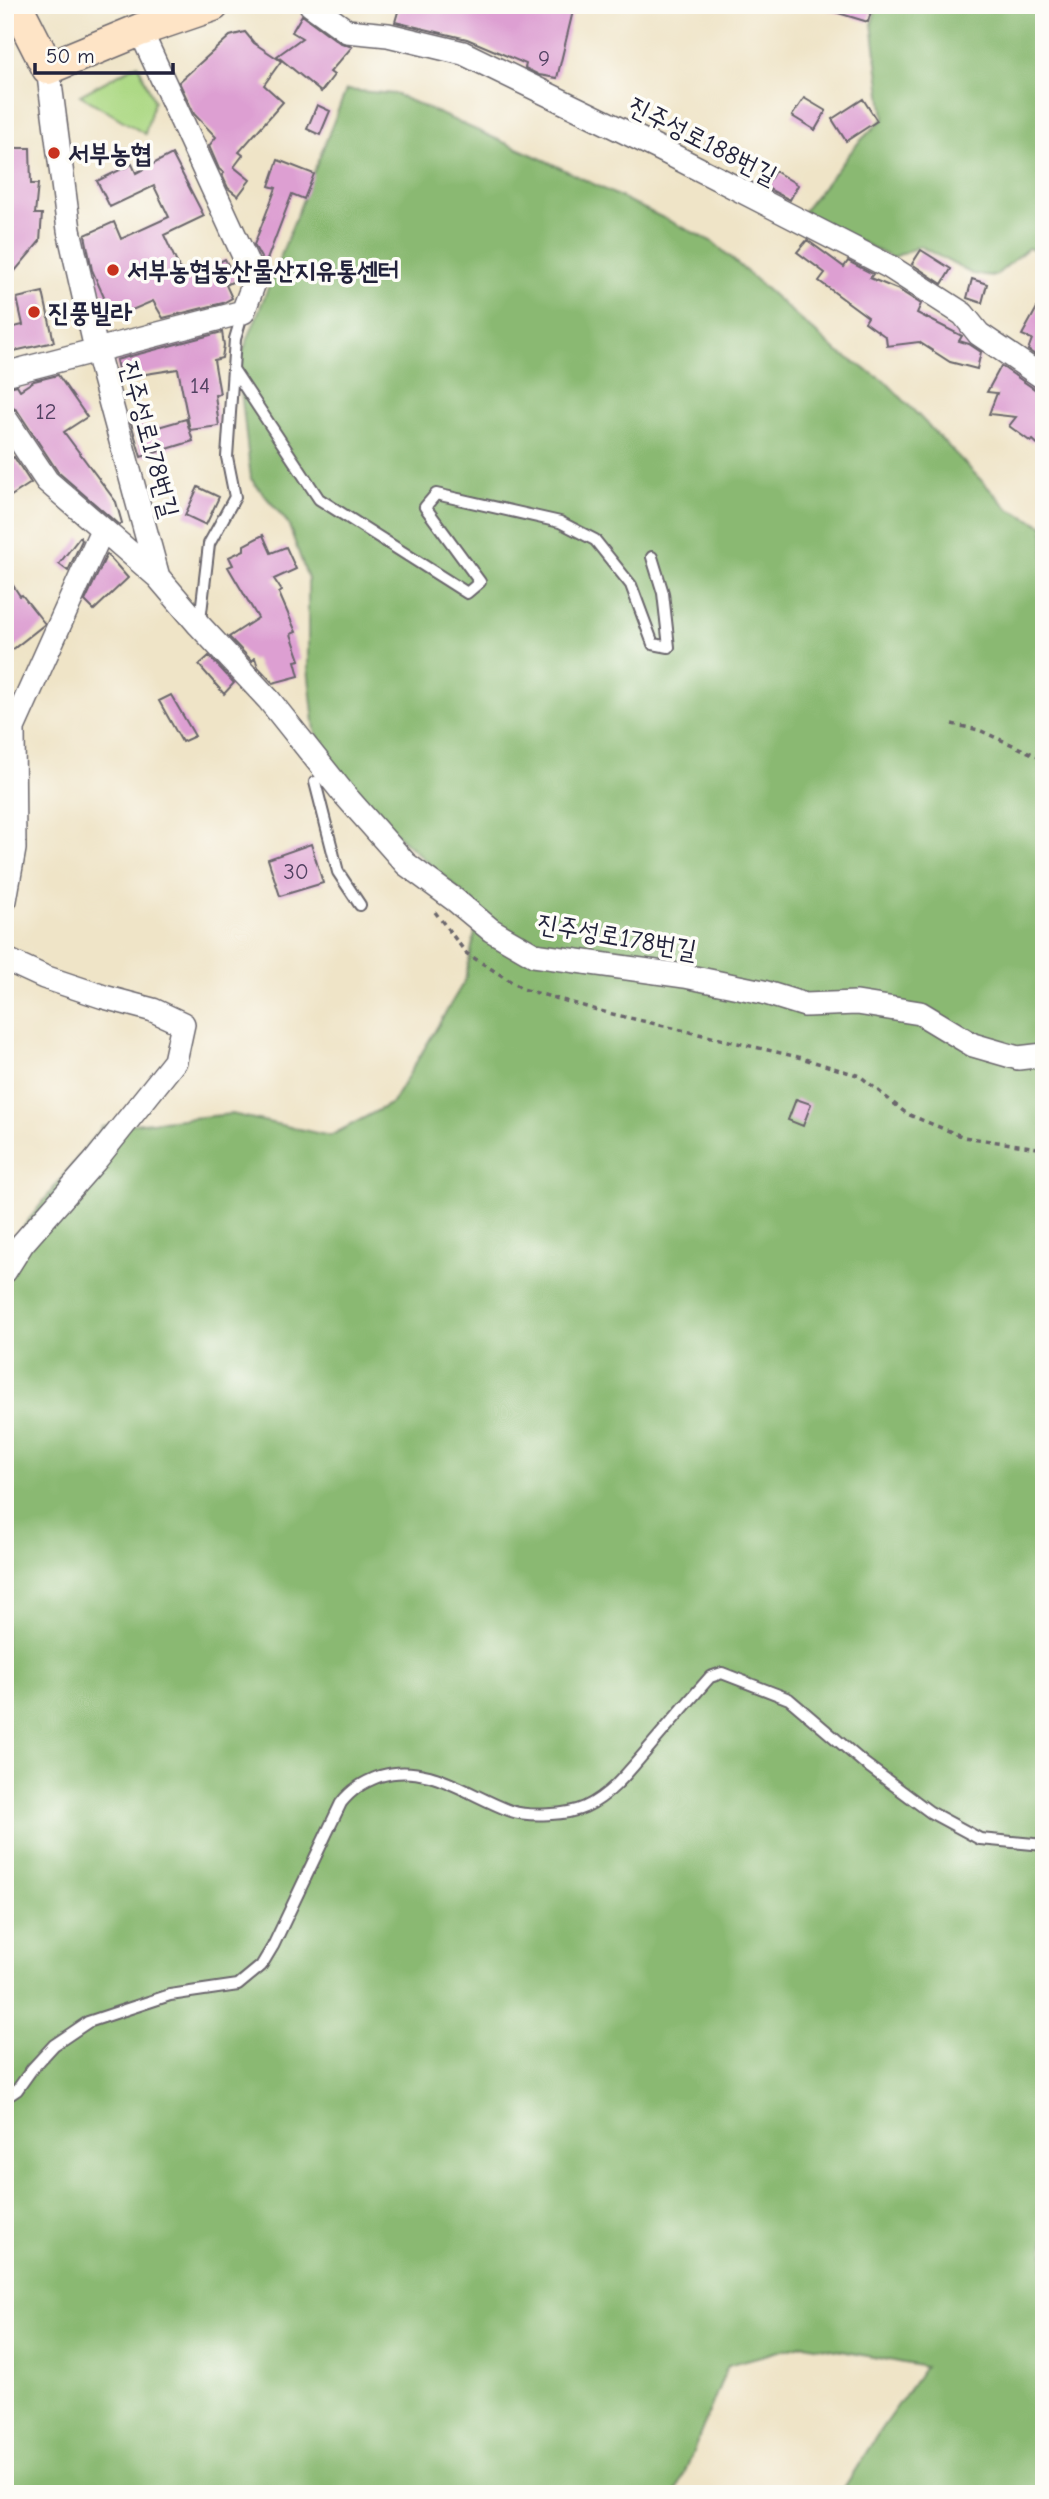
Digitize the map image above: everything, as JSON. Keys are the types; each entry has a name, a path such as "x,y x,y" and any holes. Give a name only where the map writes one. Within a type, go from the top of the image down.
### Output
{"main road":[{"path":"16,5 48,68 140,30 210,6"}],"street":[{"name":"진주성로188번길","path":"311,5 347,31 388,35 463,53 659,148 890,267 963,314 979,334 1044,378"},
{"path":"5,374 243,312 255,280 140,30"},
{"name":"진주성로178번길","path":"48,68 69,230 96,349 158,577"},
{"name":"진주성로178번길","path":"5,418 47,481 158,577 269,700 406,864 491,930 534,955 685,976 764,992 805,1005 857,1003 920,1013 973,1045 1018,1058 1044,1055"},
{"path":"5,901 14,849 13,728 102,530"},
{"path":"5,959 44,977 153,1010 183,1024 175,1061 96,1161 22,1244 5,1271"}],"lane":[{"path":"199,625 209,544 235,497 227,457 234,339 243,312"},
{"path":"233,369 319,499 467,593 480,582 425,507 436,494 560,522 595,540 631,585 653,644 669,647 663,593 652,557"},
{"path":"315,782 338,872 360,905"},
{"path":"5,2098 17,2090 54,2045 88,2022 170,1995 238,1985 261,1966 341,1803 365,1781 405,1772 448,1782 513,1812 562,1813 584,1807 617,1785 710,1677 722,1673 789,1699 864,1763 930,1812 966,1832 980,1839 1044,1844"}],"path":[{"path":"952,724 979,730 1044,759"},
{"path":"433,911 466,953 523,989 608,1013 798,1057 860,1076 906,1114 964,1137 1044,1149"}],"green space":[{"path":"877,5 1044,5 1044,253 1028,248 995,276 972,274 920,246 892,258 803,212 859,142 884,118 872,23"},
{"path":"138,64 154,101 145,134 80,95"},
{"path":"346,90 395,94 544,160 713,242 835,350 887,383 1009,509 1044,526 1044,2494 840,2494 925,2367 805,2344 728,2365 676,2494 5,2494 5,1250 102,1127 232,1114 330,1136 392,1103 465,980 480,909 387,826 338,774 315,731 308,668 308,579 288,523 251,479 238,364"}],"building":[{"path":"400,5 548,5 573,11 557,78 539,75 525,68 526,64 467,39 395,22"},
{"path":"826,5 873,5 868,22 825,9"},
{"path":"302,15 339,42 352,47 330,72 334,75 321,92 277,56 302,38 292,32"},
{"path":"245,32 254,43 281,61 264,85 283,102 239,152 243,155 234,167 250,180 238,196 228,188 222,175 224,173 219,169 209,146 216,137 194,114 179,82 230,36"},
{"path":"804,98 826,111 815,130 792,116"},
{"path":"863,99 877,121 846,141 832,119"},
{"path":"317,105 330,111 320,135 307,129"},
{"path":"5,148 30,148 31,184 38,184 35,214 42,214 40,241 5,283 5,193 8,190"},
{"path":"172,154 204,216 164,235 183,276 185,274 187,279 225,259 236,280 226,285 232,298 223,303 163,318 153,301 113,318 92,270 85,235 114,222 121,239 169,217 154,186 110,207 97,181 132,164 136,173"},
{"path":"278,160 314,174 304,199 292,194 265,265 254,245 276,188 269,186"},
{"path":"775,171 798,185 790,200 765,187"},
{"path":"807,240 844,267 848,261 873,274 870,278 899,290 921,304 917,313 962,336 959,341 981,352 977,369 950,362 919,342 887,346 886,337 865,322 868,317 819,281 825,273 797,252"},
{"path":"921,250 951,269 942,284 912,264"},
{"path":"972,279 987,284 982,303 967,298"},
{"name":"진풍빌라","path":"43,292 54,342 5,353 5,329 23,325 17,298"},
{"path":"1044,295 1044,361 1028,350 1032,339 1022,335"},
{"path":"222,332 222,358 214,360 220,394 215,395 219,426 190,430 178,369 120,378 116,360"},
{"path":"1001,366 1036,390 1044,392 1044,450 1009,426 1016,417 989,414 997,393 987,392"},
{"path":"58,375 87,417 64,432 116,502 122,523 119,525 58,472 17,410 5,404 5,388 17,385 20,390 34,381"},
{"path":"129,416 148,430 186,419 193,441 141,457"},
{"path":"14,457 31,483 5,500 5,463"},
{"path":"198,487 219,497 206,525 185,515"},
{"path":"263,535 271,553 286,547 296,569 274,579 282,591 279,593 296,632 291,634 300,660 295,661 299,676 273,683 258,667 255,658 252,661 229,637 258,618 228,567 233,565 229,557 244,550 244,545"},
{"path":"80,537 82,540 68,571 59,564"},
{"path":"107,554 128,578 94,610 85,601"},
{"path":"5,573 20,596 22,595 45,624 12,650 5,641"},
{"path":"209,656 234,683 224,694 199,665"},
{"path":"171,695 195,736 182,742 159,701"},
{"path":"311,844 323,883 280,896 268,859"},
{"path":"796,1099 811,1104 803,1126 788,1120"}],"place":[{"name":"서부농협","path":"54,153"},
{"name":"서부농협농산물산지유통센터","path":"113,270"},
{"name":"진풍빌라","path":"34,312"}]}
